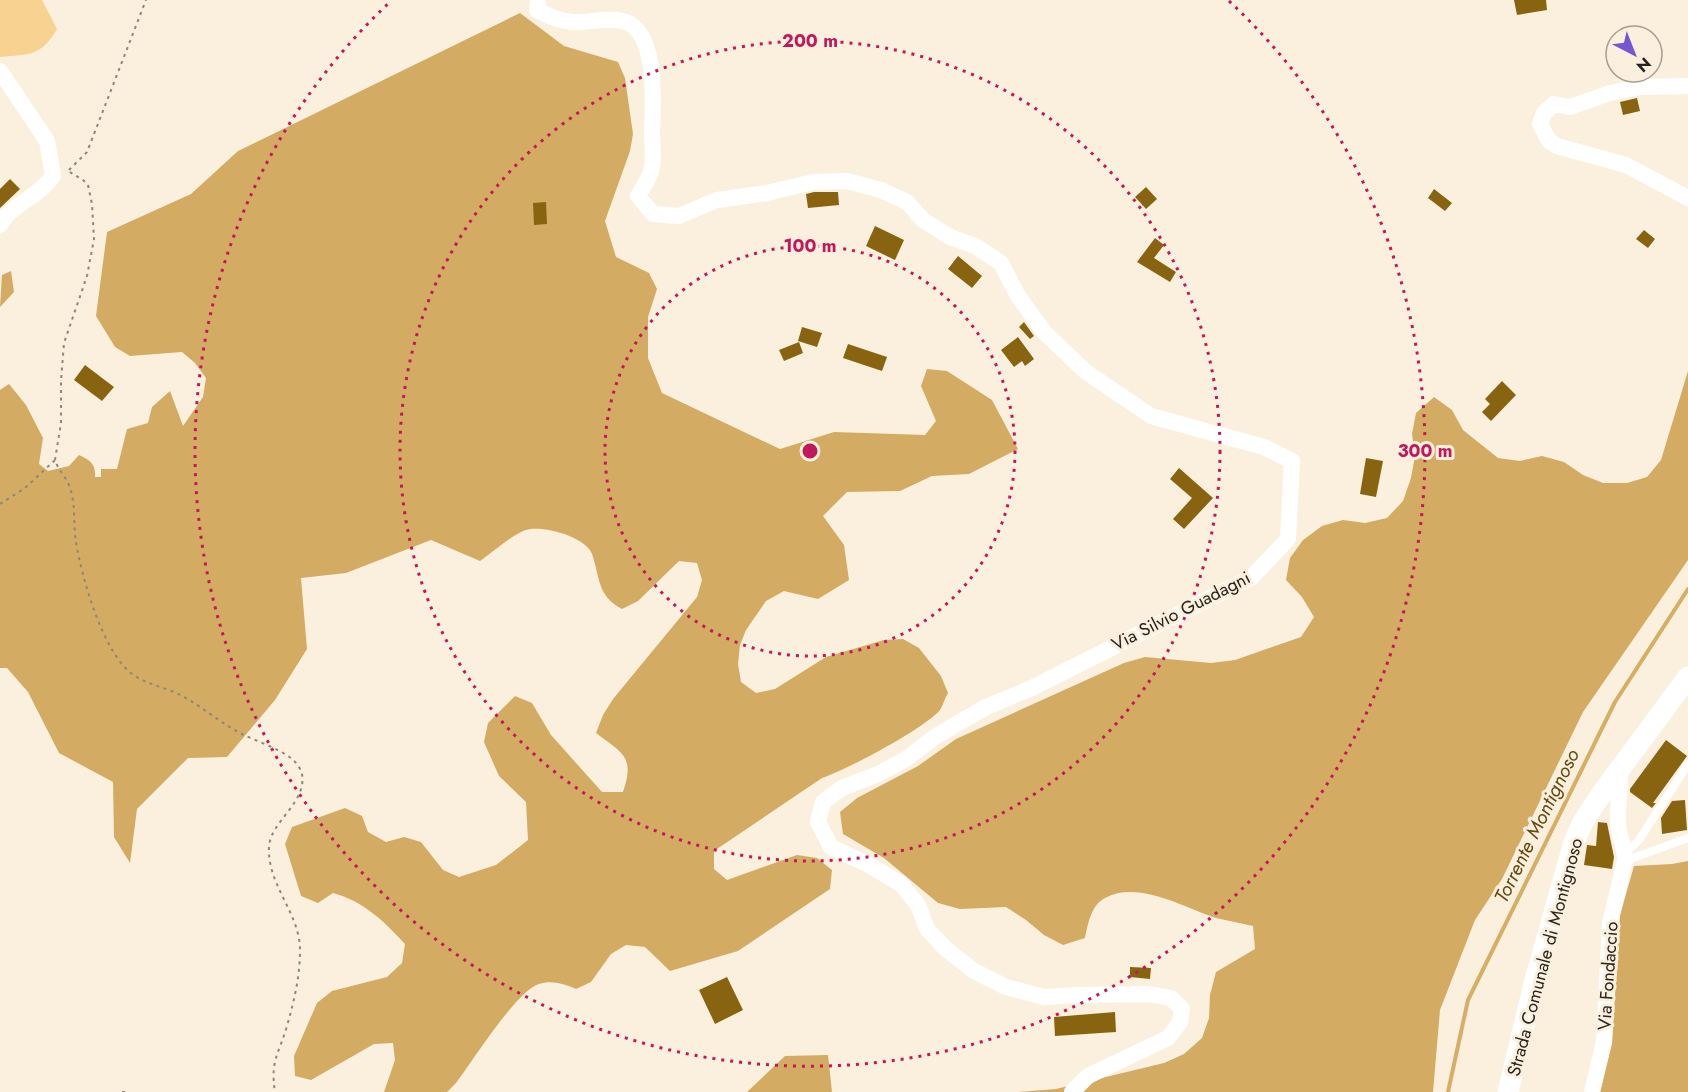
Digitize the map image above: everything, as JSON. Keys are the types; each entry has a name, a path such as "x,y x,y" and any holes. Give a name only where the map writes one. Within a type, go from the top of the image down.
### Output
{"street":[{"name":"Via Silvio Guadagni","path":"538,0 537,10 556,19 573,22 593,19 623,21 638,29 646,46 652,74 653,112 652,169 638,196 652,214 679,216 717,200 767,194 813,182 847,181 881,190 907,202 923,220 950,237 975,246 1001,263 1018,296 1045,333 1086,372 1151,416 1264,447 1292,461 1288,539 1252,577 1032,688 986,707 936,736 906,759 878,774 842,788 823,802 818,822 831,847 869,865 901,884 918,905 927,929 946,949 974,971 1006,987 1044,997 1149,994 1171,998 1182,1009 1180,1023 1168,1038 1088,1076 1072,1092"},
{"path":"0,71 47,141 61,174 9,214 0,225"},
{"path":"1688,86 1640,87 1610,93 1570,106 1554,104 1544,113 1540,124 1549,141 1557,146 1626,165 1688,198"},
{"name":"Strada Comunale di Montignoso","path":"1508,1092 1535,980 1574,842 1583,822 1688,677"},
{"name":"Via Fondaccio","path":"1592,1092 1604,1041 1610,923 1626,857 1618,825 1620,770"}],"lane":[{"path":"1626,857 1688,764"},
{"path":"1626,857 1688,838"}],"path":[{"path":"61,174 79,162 87,152 146,0"},
{"path":"61,174 83,180 87,186 93,204 94,239 87,276 64,343 61,423 55,460 70,488 77,550 89,596 105,636 121,665 146,682 175,692 238,732 292,759 302,775 299,795 281,820 269,845 271,868 278,888 294,918 300,947 299,977 286,1029 276,1053 272,1076 275,1092"},
{"path":"0,504 25,488 55,460"}],"shaded area":[{"path":"0,0 42,0 57,29 40,49 27,54 0,57"},
{"path":"520,13 564,46 618,62 625,78 633,134 630,151 605,221 616,257 649,273 657,289 648,317 648,358 662,393 780,449 834,432 925,435 936,421 921,386 927,369 947,371 992,400 1018,449 969,474 932,476 900,491 847,492 823,516 844,545 849,580 818,599 784,591 766,601 746,630 740,645 738,664 741,682 756,693 775,689 826,657 884,640 903,639 919,648 941,676 948,693 940,710 918,728 866,758 822,778 714,851 714,869 727,880 797,855 817,858 832,870 830,889 738,951 670,971 645,947 626,945 611,954 591,982 576,989 558,983 539,984 530,989 507,1012 447,1092 384,1092 395,1060 393,1043 374,1044 311,1080 295,1076 294,1056 317,1003 332,991 387,977 402,963 405,944 381,920 354,901 333,893 318,903 301,896 285,844 292,827 345,808 362,816 368,832 386,842 404,837 421,842 443,870 459,877 496,865 528,840 526,802 499,776 484,742 488,723 515,696 532,703 551,735 602,792 623,792 628,771 627,763 620,751 596,733 613,699 697,597 702,580 697,563 679,561 638,601 622,609 614,604 604,592 588,548 573,538 543,529 521,532 480,561 431,540 346,573 301,578 307,649 275,700 227,757 188,758 137,809 130,863 114,837 113,782 59,753 28,692 7,668 0,668 0,390 9,384 26,405 43,438 39,464 48,471 69,466 79,455 91,463 95,477 101,477 101,469 117,469 127,429 148,423 152,407 170,391 183,426 203,397 206,378 195,363 182,352 130,356 115,347 96,316 107,232 191,194 238,151"},
{"path":"11,271 14,292 0,307 2,275"},
{"path":"1688,371 1688,560 1583,712 1502,879 1475,920 1440,1010 1433,1092 1018,1092 1056,1089 1164,1063 1184,1054 1202,1038 1209,1018 1210,995 1216,972 1255,949 1253,926 1216,918 1147,894 1118,893 1105,898 1096,905 1085,938 1063,945 1044,935 1006,907 960,909 938,903 884,858 843,834 840,812 857,798 918,766 956,739 1124,663 1145,657 1211,663 1235,660 1301,637 1314,617 1302,597 1286,580 1290,558 1303,540 1322,526 1343,520 1365,523 1387,518 1403,501 1411,478 1415,456 1412,434 1416,413 1434,397 1452,410 1463,430 1498,458 1520,461 1542,456 1564,462 1583,475 1603,483 1627,483 1647,477 1661,460"},
{"path":"1688,861 1688,1092 1600,1092 1612,1044 1620,915 1634,866"},
{"path":"828,1055 832,1092 747,1092 785,1056"}],"building":[{"path":"1514,0 1546,0 1547,10 1517,15"},
{"path":"1637,98 1640,111 1623,115 1620,102"},
{"path":"10,179 20,189 0,208 0,189"},
{"path":"1146,187 1157,199 1146,209 1135,197"},
{"path":"1434,189 1452,203 1445,211 1428,198"},
{"path":"838,192 839,205 808,208 806,194"},
{"path":"546,202 547,224 534,225 533,203"},
{"path":"875,226 904,240 895,260 866,246"},
{"path":"1644,230 1655,239 1648,248 1636,239"},
{"path":"1155,238 1164,245 1154,258 1176,272 1170,282 1137,262"},
{"path":"958,256 982,276 972,288 948,269"},
{"path":"1024,322 1034,336 1030,339 1019,327"},
{"path":"802,327 822,333 817,347 798,341"},
{"path":"1018,337 1034,359 1025,366 1022,361 1014,367 1001,350"},
{"path":"799,342 803,353 784,361 779,350"},
{"path":"848,344 887,357 882,371 843,358"},
{"path":"85,365 114,387 102,401 74,380"},
{"path":"1502,381 1516,395 1491,421 1482,412 1490,404 1485,399"},
{"path":"1366,458 1383,461 1376,497 1360,494"},
{"path":"1179,468 1213,498 1184,529 1173,519 1192,498 1170,479"},
{"path":"1666,740 1687,756 1653,803 1656,803 1652,808 1630,792 1630,789"},
{"path":"1685,800 1687,830 1662,834 1661,818 1672,801"},
{"path":"1598,822 1607,823 1614,857 1612,869 1584,865 1587,845 1596,846"},
{"path":"1130,967 1151,968 1150,979 1130,977"},
{"path":"727,977 743,1010 715,1024 699,990"},
{"path":"1115,1012 1116,1032 1055,1036 1054,1017"}],"waterway":[{"name":"Torrente Montignoso","path":"1448,1092 1468,1000 1615,702 1688,589"}]}
